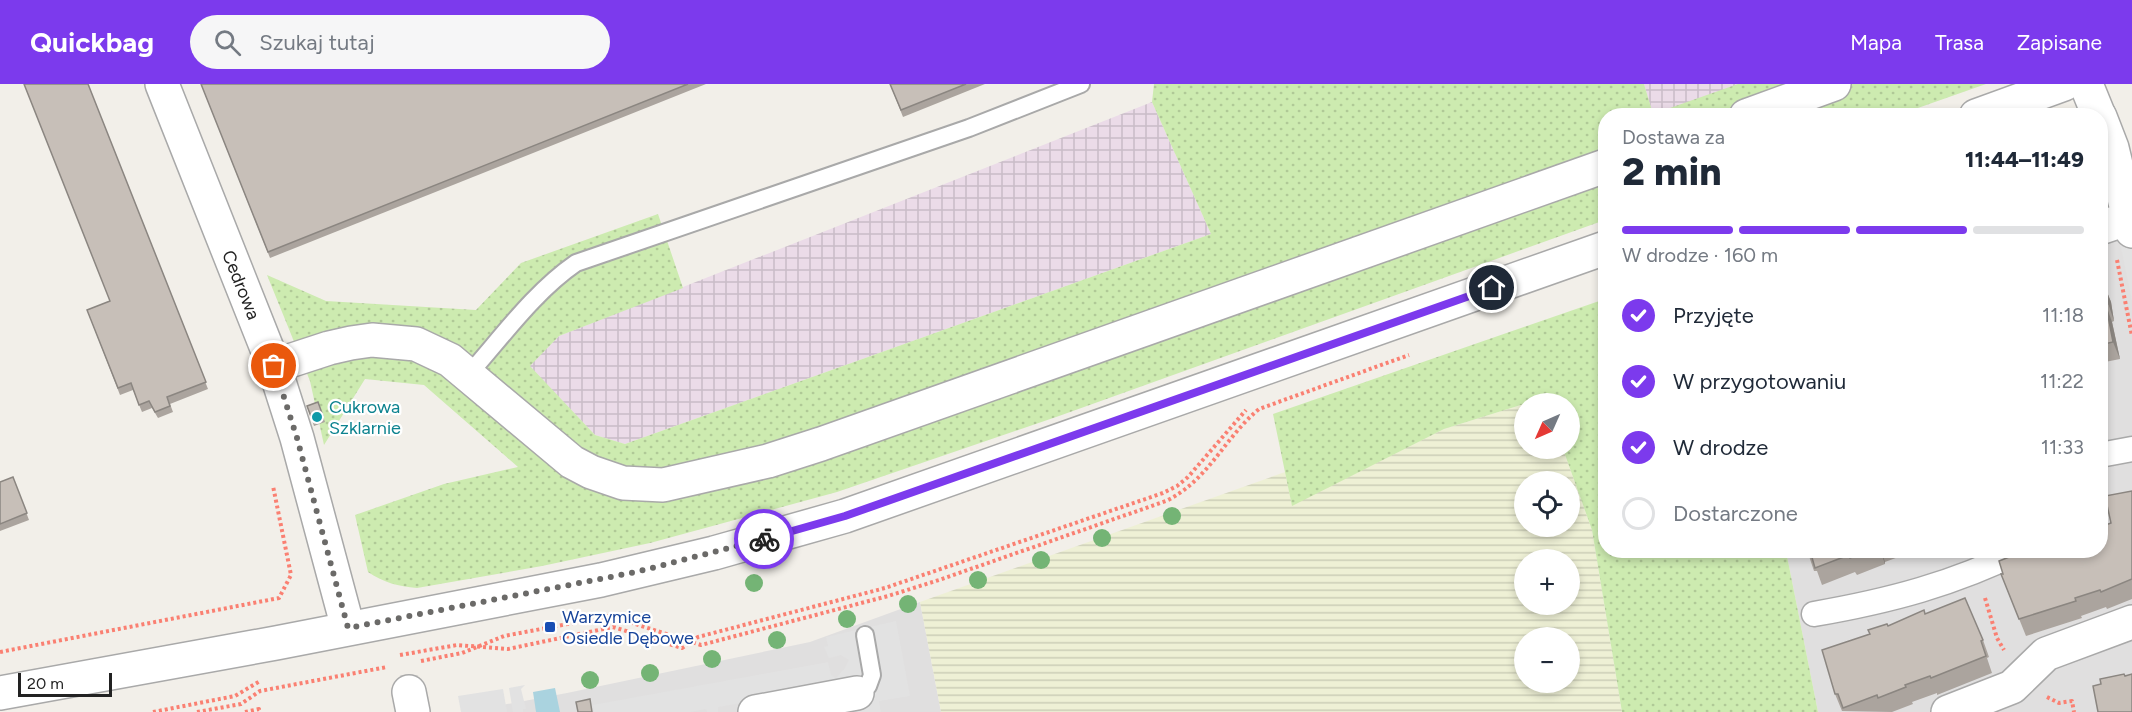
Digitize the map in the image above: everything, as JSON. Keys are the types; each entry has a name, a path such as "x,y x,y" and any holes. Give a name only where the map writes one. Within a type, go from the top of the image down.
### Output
{"street":[{"name":"Cedrowa","path":"162,84 274,366 297,438 348,628"},
{"path":"1768,108 1834,84"},
{"path":"1998,108 2064,84"},
{"path":"2086,84 2096,108"},
{"path":"2108,136 2119,234"},
{"path":"274,366 351,343 389,340 416,344 450,360 469,374 572,462 591,472 622,483 663,485 679,483 821,444 1598,168"},
{"path":"0,693 654,568 845,516 1598,250"},
{"path":"2108,454 2132,449"},
{"path":"1814,614 1914,594 1983,569 2006,558"},
{"path":"1947,712 2012,687 2046,654 2132,622"},
{"path":"755,712 857,693"}],"lane":[{"path":"469,374 540,294 561,273 576,263 969,128 1081,84"},
{"path":"857,693 868,686 872,675 865,634"}],"path":[{"path":"2119,234 2132,336"},
{"path":"197,712 224,710 241,704 260,690 409,683 462,653 504,636 610,616 701,645 898,593 1181,494 1194,484 1251,415 1259,409 1415,350 1256,404"},
{"path":"399,655 457,645 508,649 613,627 682,648 698,637 885,588 1163,493 1188,477 1247,410"},
{"path":"1983,569 1985,599 1997,638 2003,649"},
{"path":"0,652 279,598"},
{"path":"153,712 236,696 260,681"},
{"path":"2045,695 2059,703 2072,701 2074,712"},
{"path":"245,712 259,710 260,712"}],"shaded area":[{"path":"1644,84 1743,84 1679,108 1651,108"},
{"path":"1152,102 1211,234 625,444 595,435 529,366 559,336"},
{"path":"2132,167 2132,712 1818,712 1787,558 2108,558 2108,175"},
{"path":"2132,199 2132,301 2118,233 2108,236 2108,206"},
{"path":"920,602 941,712 464,712 567,693 810,642"},
{"path":"896,621 910,696 879,701 881,712 749,712 747,702 718,707 718,712 707,712 706,709 691,712 594,712 593,705 828,662 831,675 836,678 849,660 841,655 829,658 824,647 828,646 826,637"},
{"path":"525,685 521,689 526,709 523,709 523,712 513,712 509,688"},
{"path":"503,689 507,712 461,712 458,696"}],"green space":[{"path":"1154,84 1644,84 1651,108 1598,108 1598,223 1059,416 837,492 650,543 542,566 417,588 391,583 368,572 355,515 444,484 518,467 424,385 365,379 324,445 310,381 267,275 326,301 476,310 521,263 658,214 683,288 559,336 530,366 595,435 625,444 1211,234 1152,102"},
{"path":"1738,84 1986,84 1918,108 1670,108"},
{"path":"1598,301 1598,558 1787,558 1818,712 1622,712 1592,530 1580,496 1580,471 1571,471 1567,459 1580,459 1580,393 1514,393 1514,407 1444,429 1292,506 1273,414"},
{"path":"1514,407 1514,459 1567,459 1571,471 1514,471 1514,537 1580,537 1580,496 1592,530 1622,712 941,712 920,602 1285,472 1292,505 1444,429"}],"water":[{"path":"555,688 560,712 536,712 533,692"}],"building":[{"path":"24,84 88,84 206,382 167,397 170,406 155,412 149,401 139,405 131,383 118,388 87,310 110,301"},
{"path":"201,84 688,84 268,252"},
{"path":"890,84 966,84 901,110"},
{"path":"2108,316 2113,342 2108,343"},
{"path":"318,402 323,416 312,419 307,406"},
{"path":"13,477 27,513 0,524 0,482"},
{"path":"2132,491 2132,579 2101,592 2100,590 2075,598 2076,601 2019,619 2001,574 2003,574 1999,561 2007,558 2108,558 2108,524 2111,523 2108,495"},
{"path":"1812,558 1841,558 1815,568"},
{"path":"1965,598 1983,640 1981,641 1986,656 1931,678 1930,676 1905,685 1906,687 1878,698 1877,695 1843,708 1838,694 1835,694 1822,650 1870,634 1868,630 1887,624 1888,626 1924,610 1925,614"},
{"path":"2124,674 2125,676 2132,674 2132,712 2098,712 2093,686 2101,684 2100,679"},
{"path":"590,699 592,712 578,712 576,702"}],"way so far":[{"path":"274,366 297,438 348,628 636,572 764,539"}],"place":[{"name":"Cukrowa Szklarnie","path":"317,417"},
{"name":"Warzymice Osiedle Dębowe","path":"550,627"}],"route":[{"path":"764,539 845,516 1492,288"}]}
